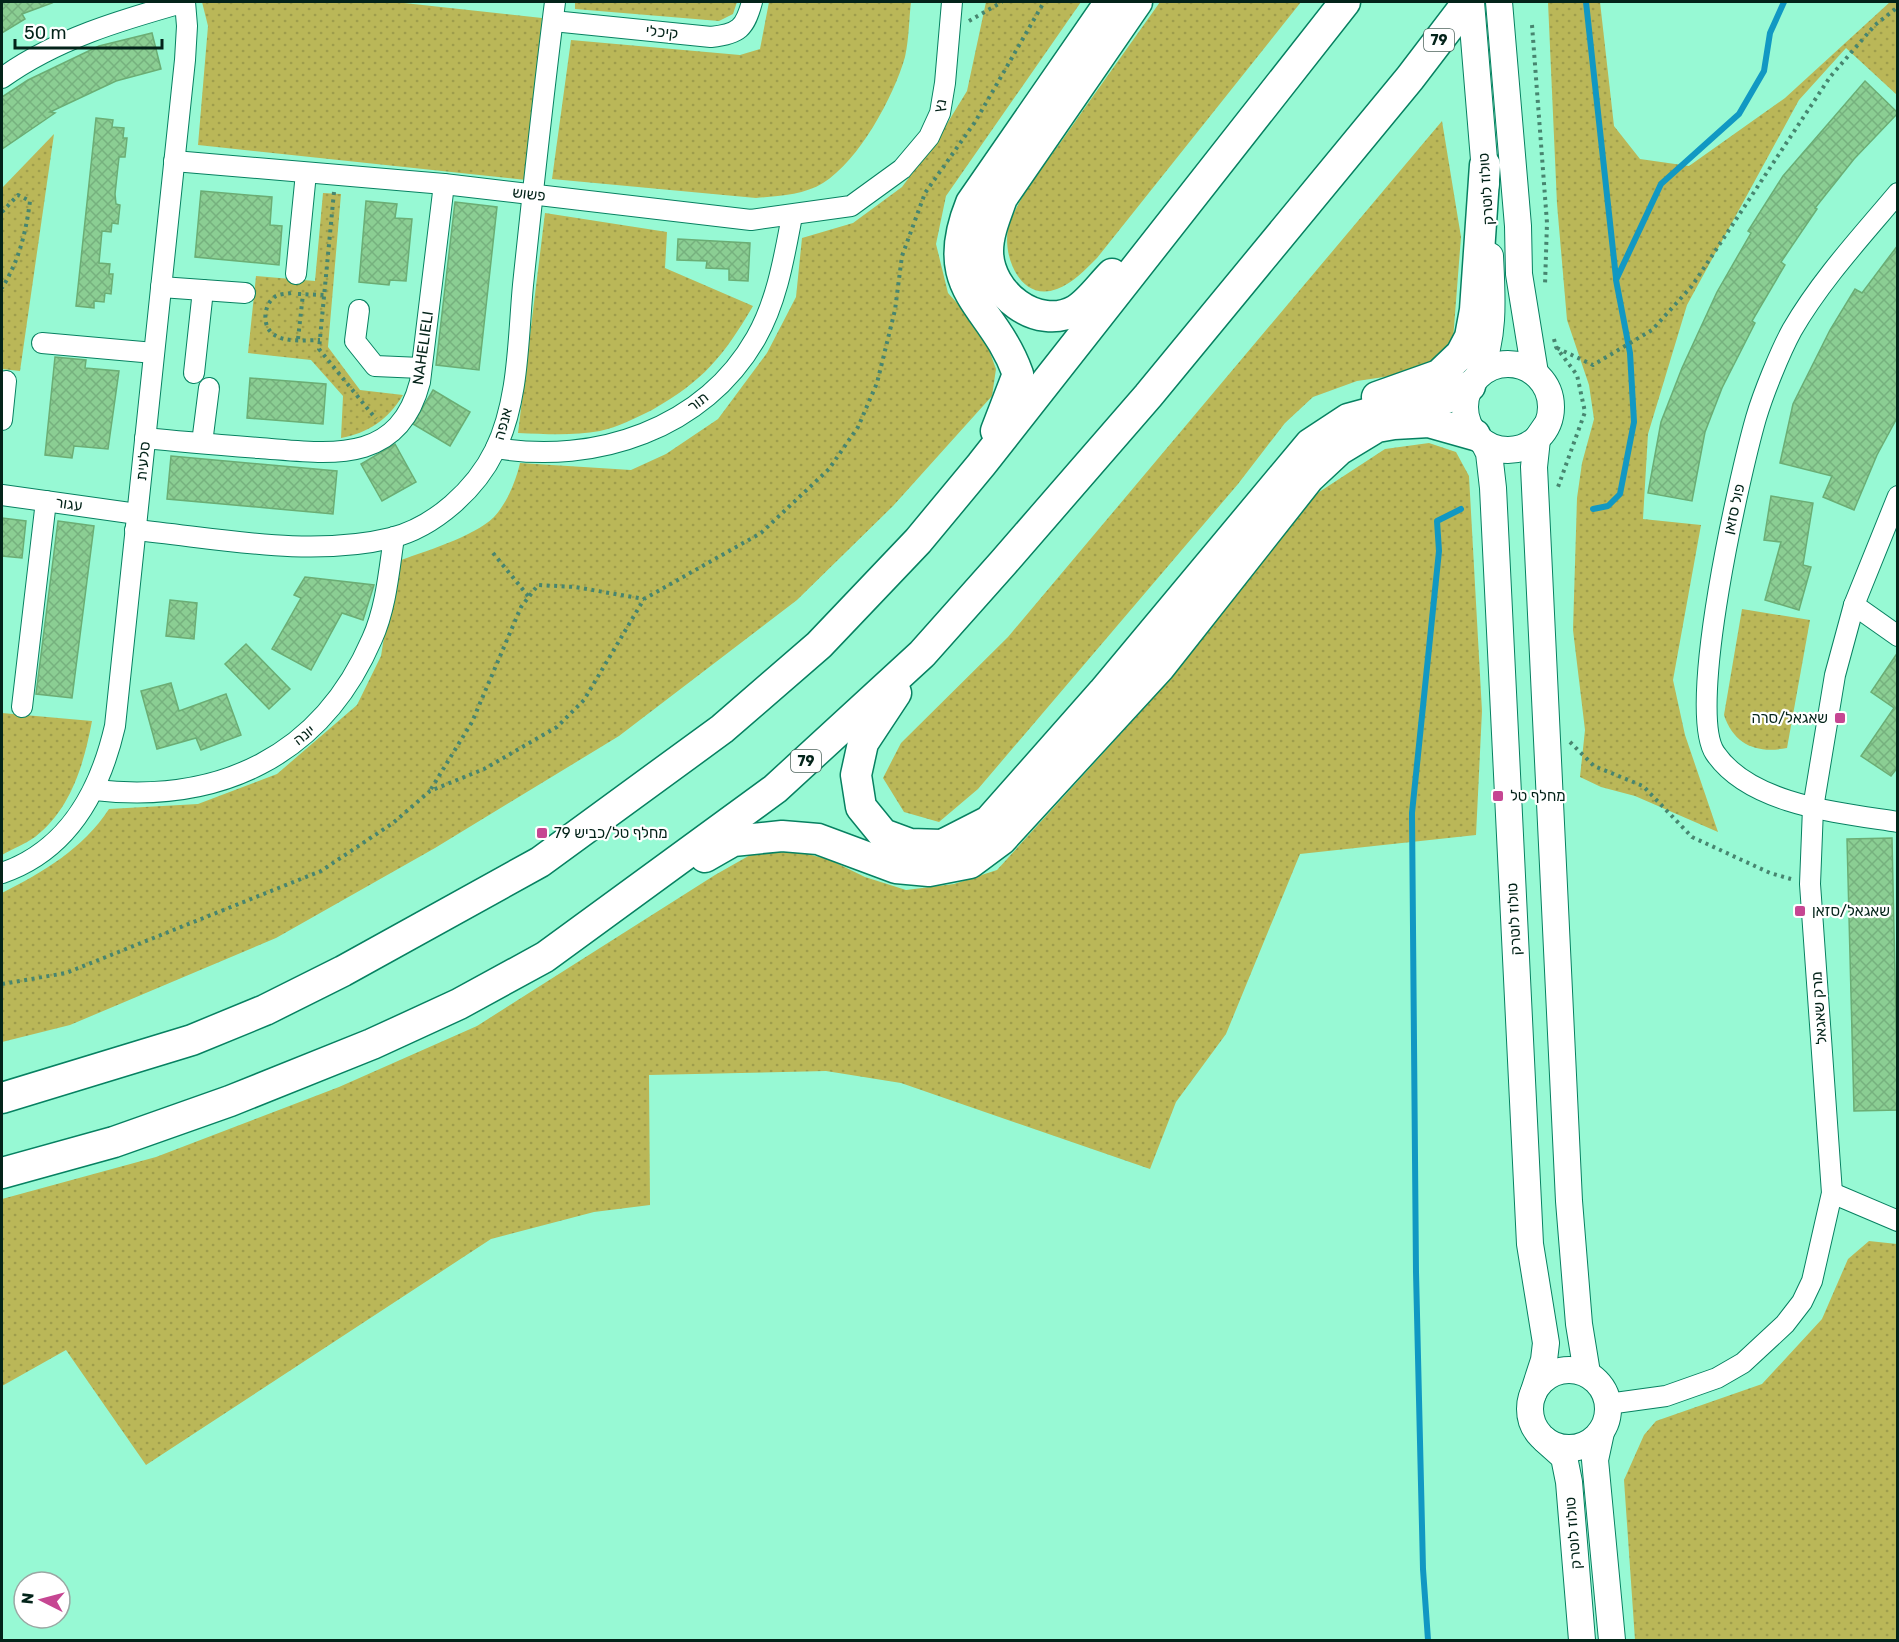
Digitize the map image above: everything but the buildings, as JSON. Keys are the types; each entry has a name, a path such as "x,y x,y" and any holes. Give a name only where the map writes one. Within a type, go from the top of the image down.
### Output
{"highway":[{"path":"981,465 1018,374 1009,349 974,303 965,287 959,255 963,224 971,203 1110,2"},
{"path":"1137,2 1002,198 991,231 988,253 993,274 1008,299 1031,313 1057,315 1076,310 1115,271 1264,108"},
{"path":"2,1098 192,1040 265,1010 473,901 540,862 722,729 819,645 918,541 1264,108 1345,2"},
{"name":"79","path":"2,1173 114,1142 230,1101 372,1044 459,1004 544,957 775,789 922,654 1148,396 1470,2"},
{"path":"922,654 863,743 856,775 861,807 883,834 910,844 942,845 989,821 1103,692 1330,423 1368,400 1439,375 1461,354 1470,337 1475,310 1485,165"},
{"path":"1310,444 1348,419 1392,407 1428,404 1446,398 1475,380"},
{"path":"600,916 733,841 782,836 818,839 896,868 929,871 970,863 1001,840 1160,667 1309,478 1339,450 1377,428 1394,424 1429,422 1480,439"}],"main road":[{"name":"טולוז לוטרק","path":"1470,2 1490,227 1491,330 1489,351 1475,380 1465,411 1490,453 1493,488 1530,1244 1546,1343 1544,1360 1533,1394"},
{"name":"טולוז לוטרק","path":"1500,2 1517,215 1519,274 1535,373"},
{"path":"1475,380 1501,364 1525,367 1535,373 1545,384 1550,398 1551,412 1546,426 1538,438 1526,446 1512,450 1497,449 1480,439"},
{"path":"1546,426 1537,439 1534,467 1569,1201 1579,1324 1587,1373"},
{"path":"1569,1370 1587,1373 1605,1391 1609,1414 1601,1432 1583,1446 1572,1448 1550,1443 1540,1436 1530,1416 1533,1394 1540,1382 1550,1374 1569,1370"},
{"name":"טולוז לוטרק","path":"1601,1432 1595,1460 1612,1641"},
{"name":"טולוז לוטרק","path":"1540,1436 1564,1457 1568,1474 1582,1641"}],"street":[{"path":"2,78 36,56 62,44 126,19 185,2"},
{"name":"סלעית","path":"2,873 30,860 56,840 79,814 95,790 115,726 185,60 187,26 185,2"},
{"name":"אנפה","path":"136,522 298,546 344,546 394,537 431,520 474,485 496,448 513,381 555,2"},
{"name":"קיכלי","path":"553,21 711,37 732,35 747,19 752,2"},
{"name":"נץ","path":"878,189 902,169 929,137 940,113 951,10"},
{"name":"פשוש","path":"174,161 444,184 735,219 792,216 851,206 878,189"},
{"path":"296,273 306,173"},
{"name":"NAHELIELI","path":"145,438 328,453 363,448 392,431 413,405 421,368 444,184"},
{"name":"פול סזאן","path":"1898,193 1840,261 1792,331 1756,416 1727,534 1710,661 1707,726 1714,752 1731,772 1752,785 1812,808 1898,822"},
{"name":"תור","path":"496,448 528,453 559,454 600,447 652,430 681,415 709,394 735,369 755,339 771,307 792,216"},
{"path":"161,287 245,293"},
{"path":"194,373 203,290"},
{"path":"359,310 355,341 375,366 421,368"},
{"path":"42,343 154,353"},
{"path":"2,420 6,381"},
{"path":"202,443 209,388"},
{"name":"עגור","path":"2,495 46,501 136,522"},
{"name":"מרק שאגאל","path":"1608,1404 1666,1396 1717,1378 1743,1363 1766,1342 1802,1302 1812,1281 1832,1193 1810,884 1812,808 1835,675 1854,605 1892,526 1898,496"},
{"path":"22,707 46,501"},
{"name":"יונה","path":"95,790 132,794 192,789 249,769 298,741 321,722 338,699 373,638 386,590 394,537"},
{"path":"1854,605 1898,636"},
{"path":"1832,1193 1898,1221"}],"path":[{"path":"951,10 972,21 1002,2"},
{"path":"430,791 484,769 557,728 584,700 644,599 761,533 829,469 858,427 877,383 894,310 903,256 925,193 975,122 1044,2"},
{"path":"1556,347 1593,364 1652,330 1692,286 1830,77 1875,25 1898,7"},
{"path":"2,212 18,195 30,201 20,251 2,288"},
{"path":"298,339 303,294"},
{"path":"320,340 283,339 272,334 266,326 265,314 277,296 324,295"},
{"path":"493,553 529,597"},
{"path":"2,984 66,973 321,871 393,823 430,791 472,722 521,607 538,585 575,587 644,599"},
{"path":"1643,786 1692,837 1770,873 1810,884"}],"shaded area":[{"path":"202,2 395,2 542,18 526,180 198,145 208,26"},
{"path":"575,2 737,2 733,14 719,21 575,9"},
{"path":"769,2 911,2 905,57 893,90 862,144 836,173 823,183 808,190 756,198 552,179 571,40 740,55 760,49"},
{"path":"986,2 1081,2 946,196 936,244 948,293 982,331 996,369 992,396 893,506 797,600 619,736 435,848 276,938 70,1025 2,1042 2,893 47,868 75,848 109,809 198,804 277,774 357,705 381,656 396,562 474,531 494,517 507,499 520,463 631,470 666,454 718,419 767,353 796,297 802,238 853,223 902,187 937,140 967,91"},
{"path":"1160,2 1301,2 1097,258 1079,276 1057,289 1043,291 1032,288 1022,281 1014,270 1010,258 1007,244 1011,219 1035,178"},
{"path":"1548,2 1600,2 1614,126 1640,159 1689,166 1785,98 1890,2 1897,2 1897,95 1846,48 1799,100 1687,305 1648,434 1643,519 1701,525 1673,680 1685,735 1718,832 1635,796 1601,787 1580,777 1585,730 1573,630 1577,498 1582,463 1594,419 1589,385 1567,320 1557,204"},
{"path":"1442,121 1461,237 1453,340 1437,364 1411,373 1357,381 1313,397 1285,423 1238,484 978,789 939,822 904,812 883,778 901,743 1008,637"},
{"path":"54,134 20,371 2,369 2,188"},
{"path":"323,193 341,194 328,347 360,390 403,395 391,412 369,429 341,438 343,396 311,360 248,353 256,276 315,281"},
{"path":"545,213 667,232 665,268 753,306 732,340 710,366 685,389 652,410 620,425 590,433 518,433"},
{"path":"1429,443 1456,452 1469,476 1482,711 1476,835 1300,854 1226,1034 1176,1102 1150,1169 901,1083 826,1071 649,1075 650,1205 594,1212 491,1239 146,1465 66,1350 2,1386 2,1199 156,1157 339,1087 477,1026 715,875 759,850 804,853 830,860 865,877 906,890 954,884 997,870 1146,706 1310,498 1385,449"},
{"path":"1742,609 1810,620 1787,748 1766,750 1748,745 1734,734 1724,715"},
{"path":"2,713 92,721 80,769 58,813 35,837 2,855"},
{"path":"1869,1241 1897,1244 1897,1640 1635,1640 1624,1480 1644,1435 1656,1421 1762,1384 1822,1319 1848,1259"}],"waterway":[{"path":"1586,2 1616,278"},
{"path":"1593,509 1608,506 1620,494 1634,422 1630,353 1616,280 1661,184 1739,114 1764,71 1770,33 1784,2"},
{"path":"1428,1640 1423,1569 1416,1272 1412,813 1439,551 1437,521 1461,509"}],"place":[{"name":"שאגאל/סרה","path":"1840,718"},
{"name":"מחלף טל","path":"1498,796"},
{"name":"מחלף טל/כביש 79","path":"542,833"},
{"name":"שאגאל/סזאן","path":"1800,911"}]}
